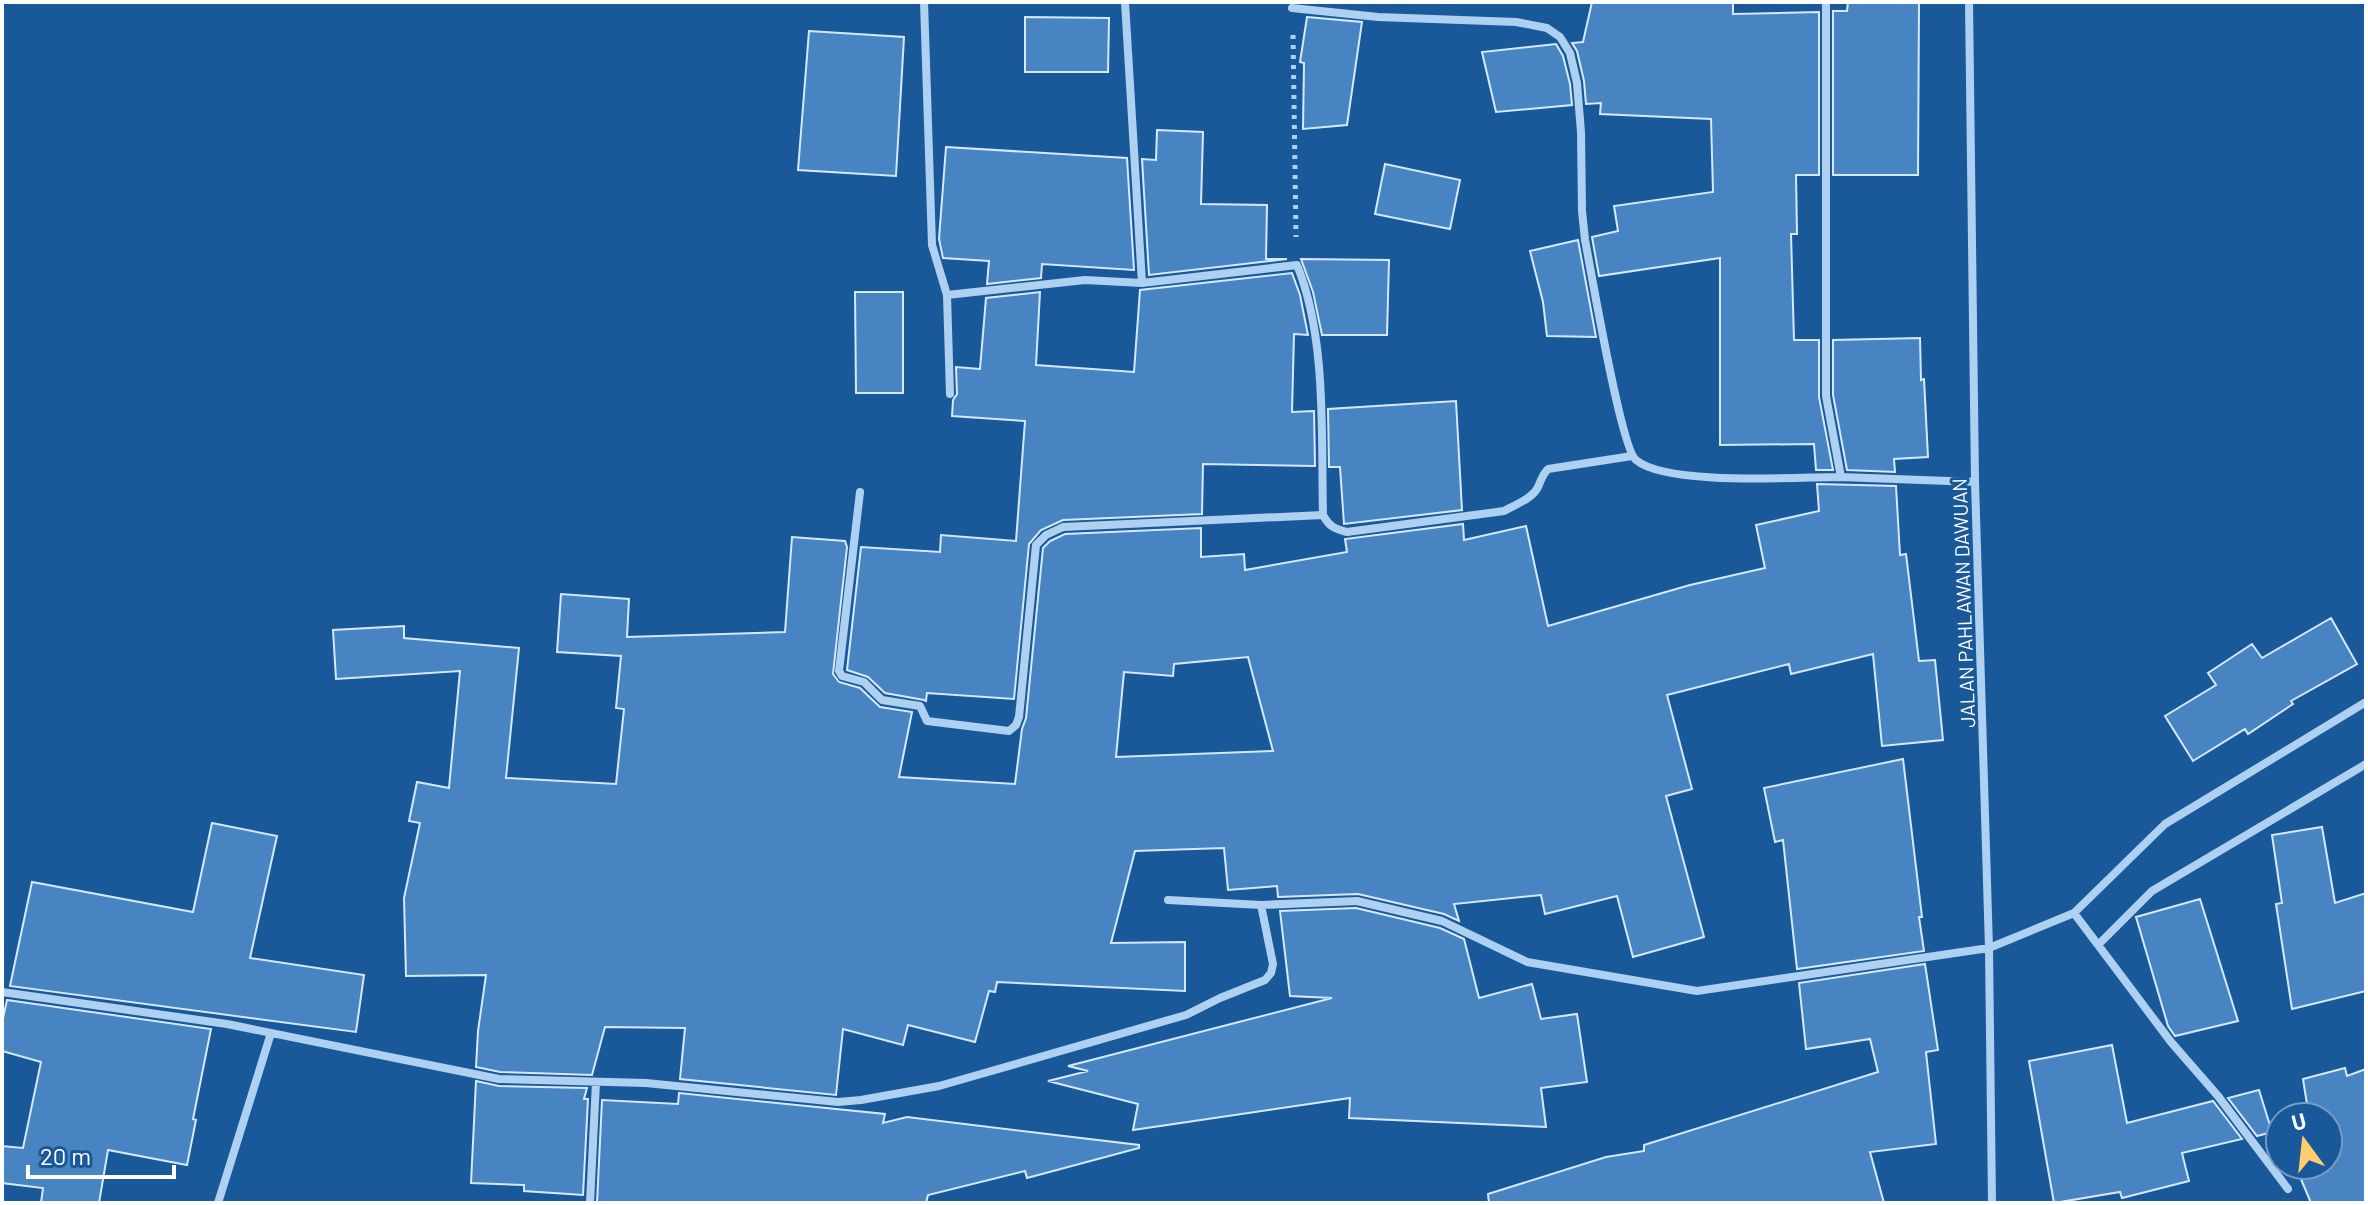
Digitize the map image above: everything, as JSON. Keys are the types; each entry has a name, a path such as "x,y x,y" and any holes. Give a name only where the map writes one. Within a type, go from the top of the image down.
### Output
{"street":[{"path":"924,2 932,245 947,295 950,394"},
{"path":"1125,2 1142,283"},
{"path":"1826,2 1826,396 1841,477"},
{"name":"JALAN PAHLAWAN DAWUAN","path":"1969,2 1975,482 1989,948 1992,1203"},
{"path":"1292,8 1378,17 1516,22 1547,28 1560,37 1570,53 1577,83 1585,240 1621,421 1632,456 1647,467 1702,478 1841,477 1975,482"},
{"path":"947,295 1085,280 1142,283 1297,265 1311,312 1318,375 1323,515 1335,529 1347,532 1504,511 1538,489 1540,476 1548,469 1632,456"},
{"path":"860,492 839,671 842,676 864,682 882,700 920,706 927,721 1009,731 1019,717 1036,545 1046,535 1063,527 1323,515"},
{"path":"1168,900 1261,905 1357,901 1442,921 1527,962 1697,991 1989,948 2074,913 2165,824 2366,702"},
{"path":"2096,942 2152,891 2366,764"},
{"path":"2,992 227,1024 499,1079 691,1086 838,1102 939,1086 1186,1015 1265,980 1273,964 1261,905"},
{"path":"2074,913 2288,1189"},
{"path":"218,1203 271,1033"},
{"path":"590,1203 596,1082"}],"path":[{"path":"1292,8 1297,265"}],"building":[{"path":"1592,2 1733,2 1733,14 1819,12 1819,175 1796,175 1797,234 1791,234 1794,340 1819,340 1819,397 1833,470 1816,470 1814,444 1720,445 1720,258 1599,276 1592,237 1618,231 1614,206 1713,192 1711,119 1600,114 1601,103 1586,104 1584,81 1572,43 1583,42"},
{"path":"1848,2 1919,2 1918,175 1833,175 1833,11 1847,11"},
{"path":"1025,17 1109,18 1108,72 1025,72"},
{"path":"1307,17 1362,22 1347,125 1303,129 1304,63 1300,62"},
{"path":"809,31 904,37 896,176 798,170"},
{"path":"1556,44 1563,56 1572,105 1496,112 1482,52"},
{"path":"1157,130 1203,132 1201,204 1267,205 1266,259 1287,259 1149,275 1142,159 1156,160"},
{"path":"946,147 1127,158 1134,270 1042,264 1041,278 987,284 989,261 943,258 939,239"},
{"path":"1385,164 1460,180 1450,229 1375,214"},
{"path":"1578,240 1596,337 1547,336 1543,302 1530,251"},
{"path":"1301,259 1389,260 1387,335 1322,335 1313,292"},
{"path":"1292,273 1308,335 1294,334 1292,412 1314,411 1315,466 1203,464 1202,514 1063,520 1041,530 1029,544 1014,699 927,693 926,701 885,693 868,677 847,670 861,547 940,552 941,535 1016,541 1025,421 952,416 953,400 957,394 956,367 980,369 986,298 1040,292 1036,365 1134,372 1140,290"},
{"path":"855,292 903,292 903,393 856,393"},
{"path":"1920,338 1928,457 1894,459 1895,472 1847,470 1833,395 1833,340"},
{"path":"1456,401 1462,510 1344,524 1340,467 1329,467 1328,409"},
{"path":"1817,484 1896,486 1900,555 1906,554 1919,661 1935,660 1943,740 1882,746 1873,654 1791,674 1789,664 1667,695 1692,789 1666,796 1704,937 1633,957 1617,896 1545,914 1541,895 1454,904 1459,921 1444,914 1358,894 1278,897 1277,886 1228,890 1224,848 1135,851 1111,943 1185,942 1185,991 997,982 995,992 989,991 975,1042 908,1025 903,1045 843,1029 836,1095 680,1079 685,1028 605,1027 592,1075 500,1072 476,1067 486,975 406,976 404,898 420,823 409,821 417,782 449,788 460,671 336,679 333,630 404,626 404,638 519,648 506,778 616,784 624,709 616,708 621,656 557,652 561,594 629,599 627,637 785,632 792,537 845,541 847,547 833,674 839,682 860,688 880,707 912,712 899,777 1015,784 1026,718 1043,548 1065,534 1201,528 1201,557 1244,554 1245,570 1347,552 1345,539 1463,524 1464,540 1526,526 1548,626 1690,585 1765,568 1756,525 1819,511","holes":["1248,657 1273,751 1116,757 1124,672 1173,676 1174,664"]},
{"path":"2331,618 2357,664 2291,701 2293,704 2248,734 2245,729 2193,761 2165,716 2216,685 2208,673 2252,644 2262,658"},
{"path":"1903,759 1924,951 1797,969 1783,840 1775,842 1764,788"},
{"path":"212,823 277,836 250,958 364,975 356,1032 10,986 32,882 193,912"},
{"path":"2322,827 2335,903 2366,893 2366,991 2292,1009 2276,904 2282,903 2272,835"},
{"path":"2200,899 2238,1021 2175,1036 2168,1026 2136,917"},
{"path":"1356,908 1440,928 1464,939 1479,998 1532,984 1541,1019 1577,1014 1587,1082 1541,1088 1546,1127 1349,1118 1350,1098 1133,1130 1138,1104 1048,1081 1088,1071 1068,1066 1332,998 1290,996 1280,911"},
{"path":"1925,964 1938,1050 1926,1052 1936,1144 1870,1152 1884,1203 1489,1203 1488,1194 1606,1157 1644,1151 1644,1145 1878,1072 1870,1039 1806,1049 1799,983"},
{"path":"7,1000 211,1029 187,1165 108,1150 99,1203 41,1203 43,1188 2,1183 2,1146 23,1148 41,1062 2,1051 2,1023"},
{"path":"2112,1045 2127,1123 2213,1101 2242,1139 2182,1153 2189,1181 2122,1198 2120,1192 2054,1203 2029,1061"},
{"path":"2345,1068 2347,1076 2366,1069 2366,1203 2311,1203 2302,1181 2344,1181 2344,1101 2306,1101 2303,1079"},
{"path":"476,1081 499,1086 587,1088 584,1099 588,1099 583,1195 524,1191 524,1185 471,1183"},
{"path":"2259,1090 2264,1106 2264,1134 2257,1136 2228,1098"},
{"path":"679,1093 885,1114 883,1123 907,1117 1139,1145 1139,1148 1027,1178 1025,1171 928,1195 926,1203 597,1203 602,1100 678,1104"}]}
